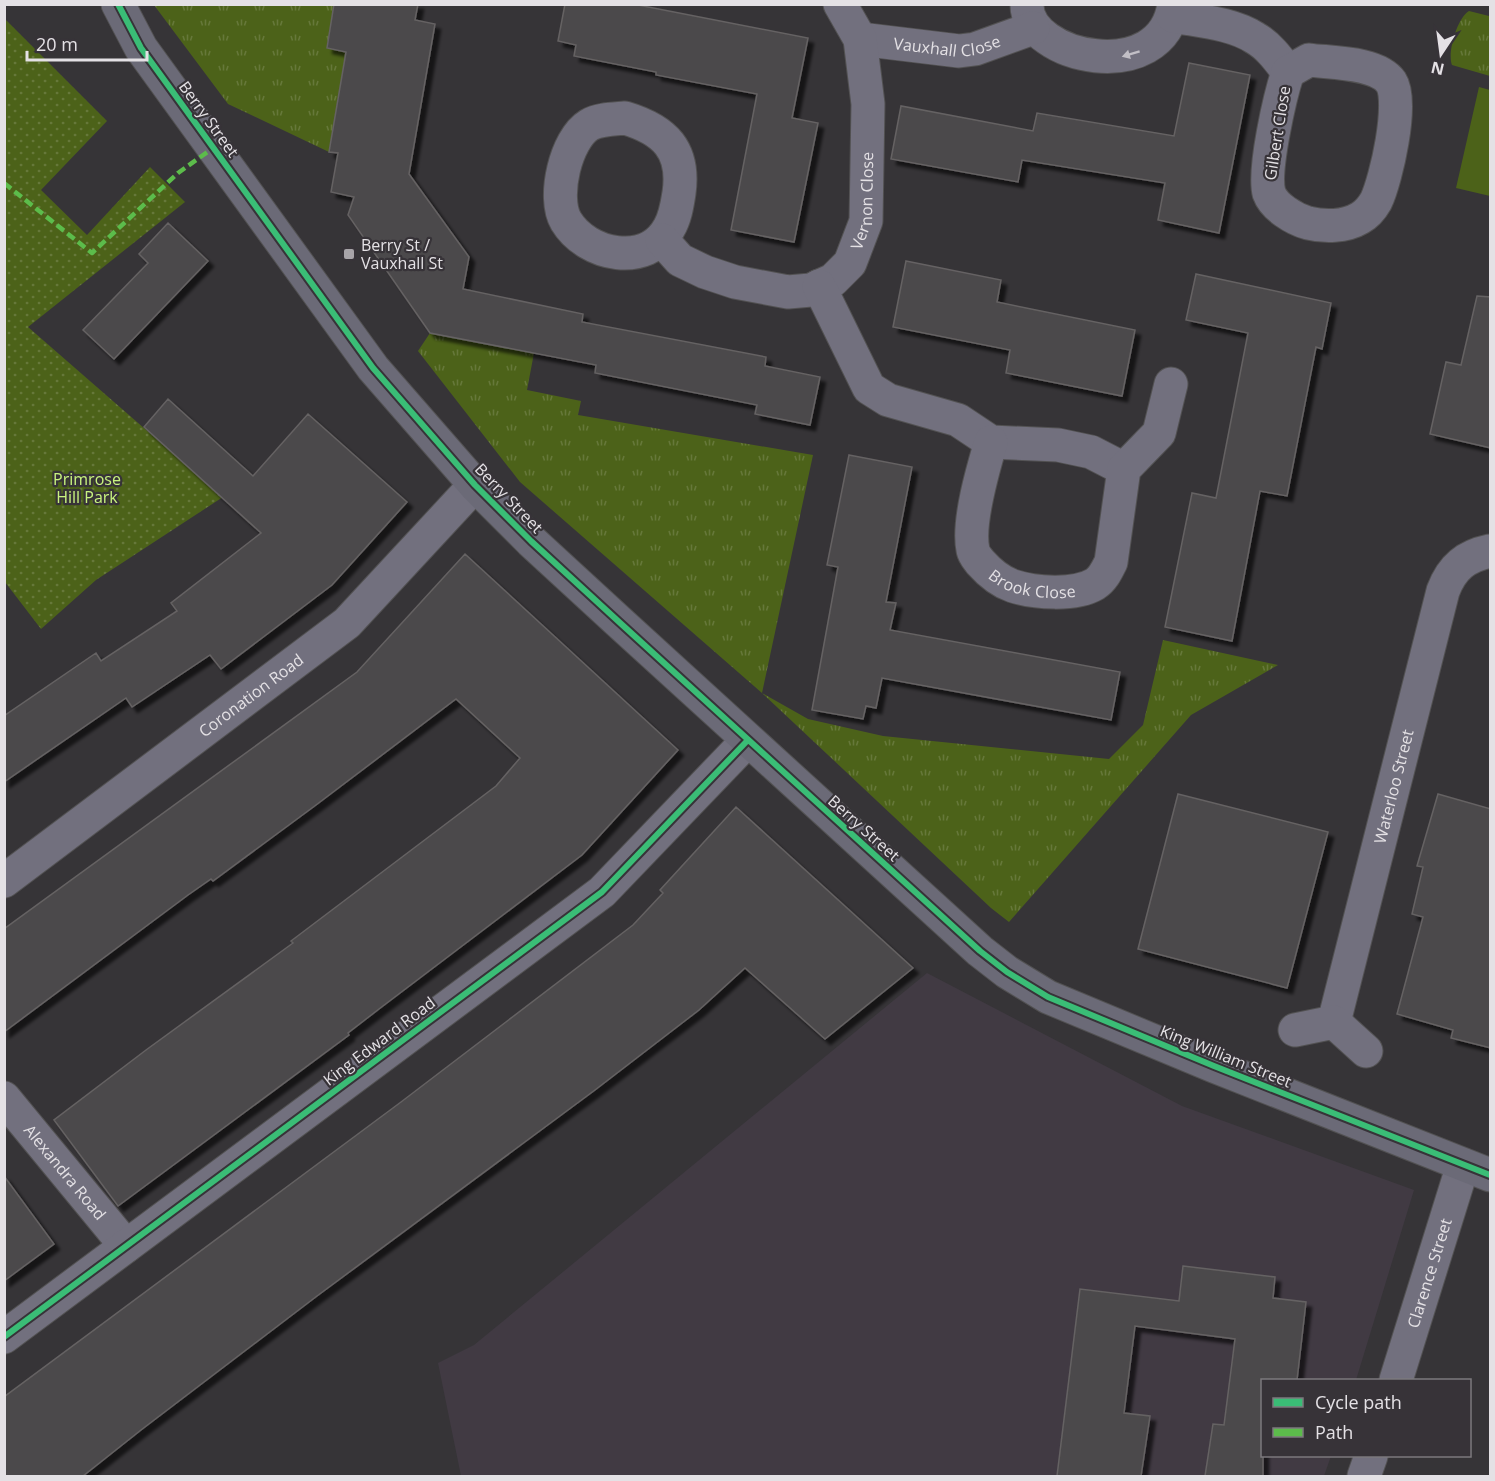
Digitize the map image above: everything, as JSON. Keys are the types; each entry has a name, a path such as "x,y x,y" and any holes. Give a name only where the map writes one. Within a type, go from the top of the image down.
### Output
{"street":[{"name":"Berry Street","path":"118,4 141,48 373,368 475,485 531,541 747,741 964,937"},
{"name":"Vernon Close","path":"662,240 681,260 705,272 735,282 788,292 812,290 833,280 850,263 866,221 868,104 860,39 840,4"},
{"name":"Vauxhall Close","path":"860,39 959,51 975,49 1030,16 1060,48 1108,57 1126,57 1151,45 1165,31 1174,10"},
{"name":"Gilbert Close","path":"1174,10 1257,39 1274,54 1288,72"},
{"name":"Gilbert Close","path":"1309,60 1367,68 1380,73 1391,82 1396,95 1397,109 1382,186 1371,209 1361,218 1349,223 1318,225 1303,221 1278,206 1270,195 1268,169 1281,94 1288,72 1309,60"},
{"path":"819,286 869,388 888,400 958,420 991,442 1058,445 1091,452 1124,469 1160,433 1171,384"},
{"name":"Brook Close","path":"991,442 984,465 971,532 973,553 988,571 1012,586 1048,592 1074,591 1094,584 1105,574 1111,562 1124,469"},
{"name":"Coronation Road","path":"4,881 347,623 475,485"},
{"name":"Waterloo Street","path":"1334,1022 1443,591 1456,567 1479,555"},
{"name":"King Edward Road","path":"4,1337 602,892 747,741"},
{"name":"King William Street","path":"964,937 1007,972 1048,996 1214,1066 1477,1170"},
{"path":"1295,1029 1334,1022 1366,1051"},
{"name":"Alexandra Road","path":"4,1098 126,1246"},
{"name":"Clarence Street","path":"1396,1379 1477,1170"},
{"path":"1364,1476 1370,1457"}],"shaded area":[{"path":"927,973 1182,1106 1414,1190 1356,1379 1261,1379 1261,1457 1331,1457 1324,1476 461,1476 438,1363 474,1345"}],"green space":[{"path":"154,5 334,5 327,48 346,52 329,152 228,104"},
{"path":"1490,5 1490,76 1452,65 1452,44 1461,21 1469,11 1489,16"},
{"name":"Primrose Hill Park","path":"4,18 107,121 41,190 87,235 150,167 185,202 28,327 223,497 96,580 41,629 5,582"},
{"path":"1479,87 1490,90 1490,196 1456,188"},
{"path":"430,333 534,353 527,390 581,401 578,415 813,455 762,693 520,482 418,351"},
{"path":"1163,640 1278,665 1191,715 1009,922 991,908 762,693 808,719 883,736 1109,759 1143,725"}],"building":[{"path":"334,4 418,4 415,20 435,24 409,174 469,257 463,289 583,314 582,322 766,357 765,366 820,377 810,425 755,414 757,405 595,373 596,365 430,333 348,215 354,197 331,192 338,153 329,152 346,52 327,48"},
{"path":"565,4 633,4 808,38 792,118 818,123 794,242 731,230 757,94 656,75 656,72 574,56 576,45 558,41"},
{"path":"1189,63 1250,75 1219,233 1158,220 1165,183 1022,160 1018,182 891,159 901,106 1033,131 1037,113 1174,136"},
{"path":"168,223 208,261 114,359 83,330 148,263 139,254"},
{"path":"906,261 1001,280 997,302 1135,330 1122,396 1006,373 1010,350 893,327"},
{"path":"1196,274 1331,303 1322,349 1316,347 1287,496 1260,491 1232,641 1165,627 1192,493 1216,498 1248,333 1186,320"},
{"path":"1477,296 1491,297 1491,448 1430,434 1446,362 1461,365"},
{"path":"168,399 253,476 308,414 407,502 332,585 221,669 210,655 132,707 126,698 4,782 4,716 96,653 101,661 177,611 171,603 261,533 144,427"},
{"path":"849,455 912,467 886,602 896,603 890,630 1120,672 1111,720 882,678 876,708 866,706 863,719 812,710 838,567 827,565"},
{"path":"465,554 678,750 582,855 379,1009 348,1033 349,1035 118,1206 54,1120 293,943 291,941 496,786 520,758 456,699 213,881 211,879 188,895 4,1032 4,929 357,672"},
{"path":"1178,794 1328,832 1287,988 1138,949"},
{"path":"1438,794 1491,809 1491,1048 1451,1038 1453,1030 1397,1014 1423,917 1412,914 1423,867 1417,866"},
{"path":"736,807 913,968 825,1039 745,968 699,1010 595,1090 317,1296 83,1476 4,1476 4,1397 401,1102 633,925 663,893 660,890"},
{"path":"4,1176 54,1244 4,1281"},
{"path":"1183,1266 1275,1277 1273,1298 1306,1302 1297,1379 1261,1379 1263,1476 1205,1476 1213,1424 1224,1425 1235,1339 1135,1326 1124,1413 1150,1416 1141,1476 1057,1476 1080,1289 1179,1301"}],"marked path":[{"path":"4,183 92,253 178,173 213,148"}],"cycle path":[{"path":"118,4 141,48 373,368 475,485 531,541 980,951 1007,972 1048,997 1214,1066 1490,1175"},
{"path":"4,1337 602,892 747,741"}],"place":[{"name":"Berry St / Vauxhall St","path":"349,254"}]}
